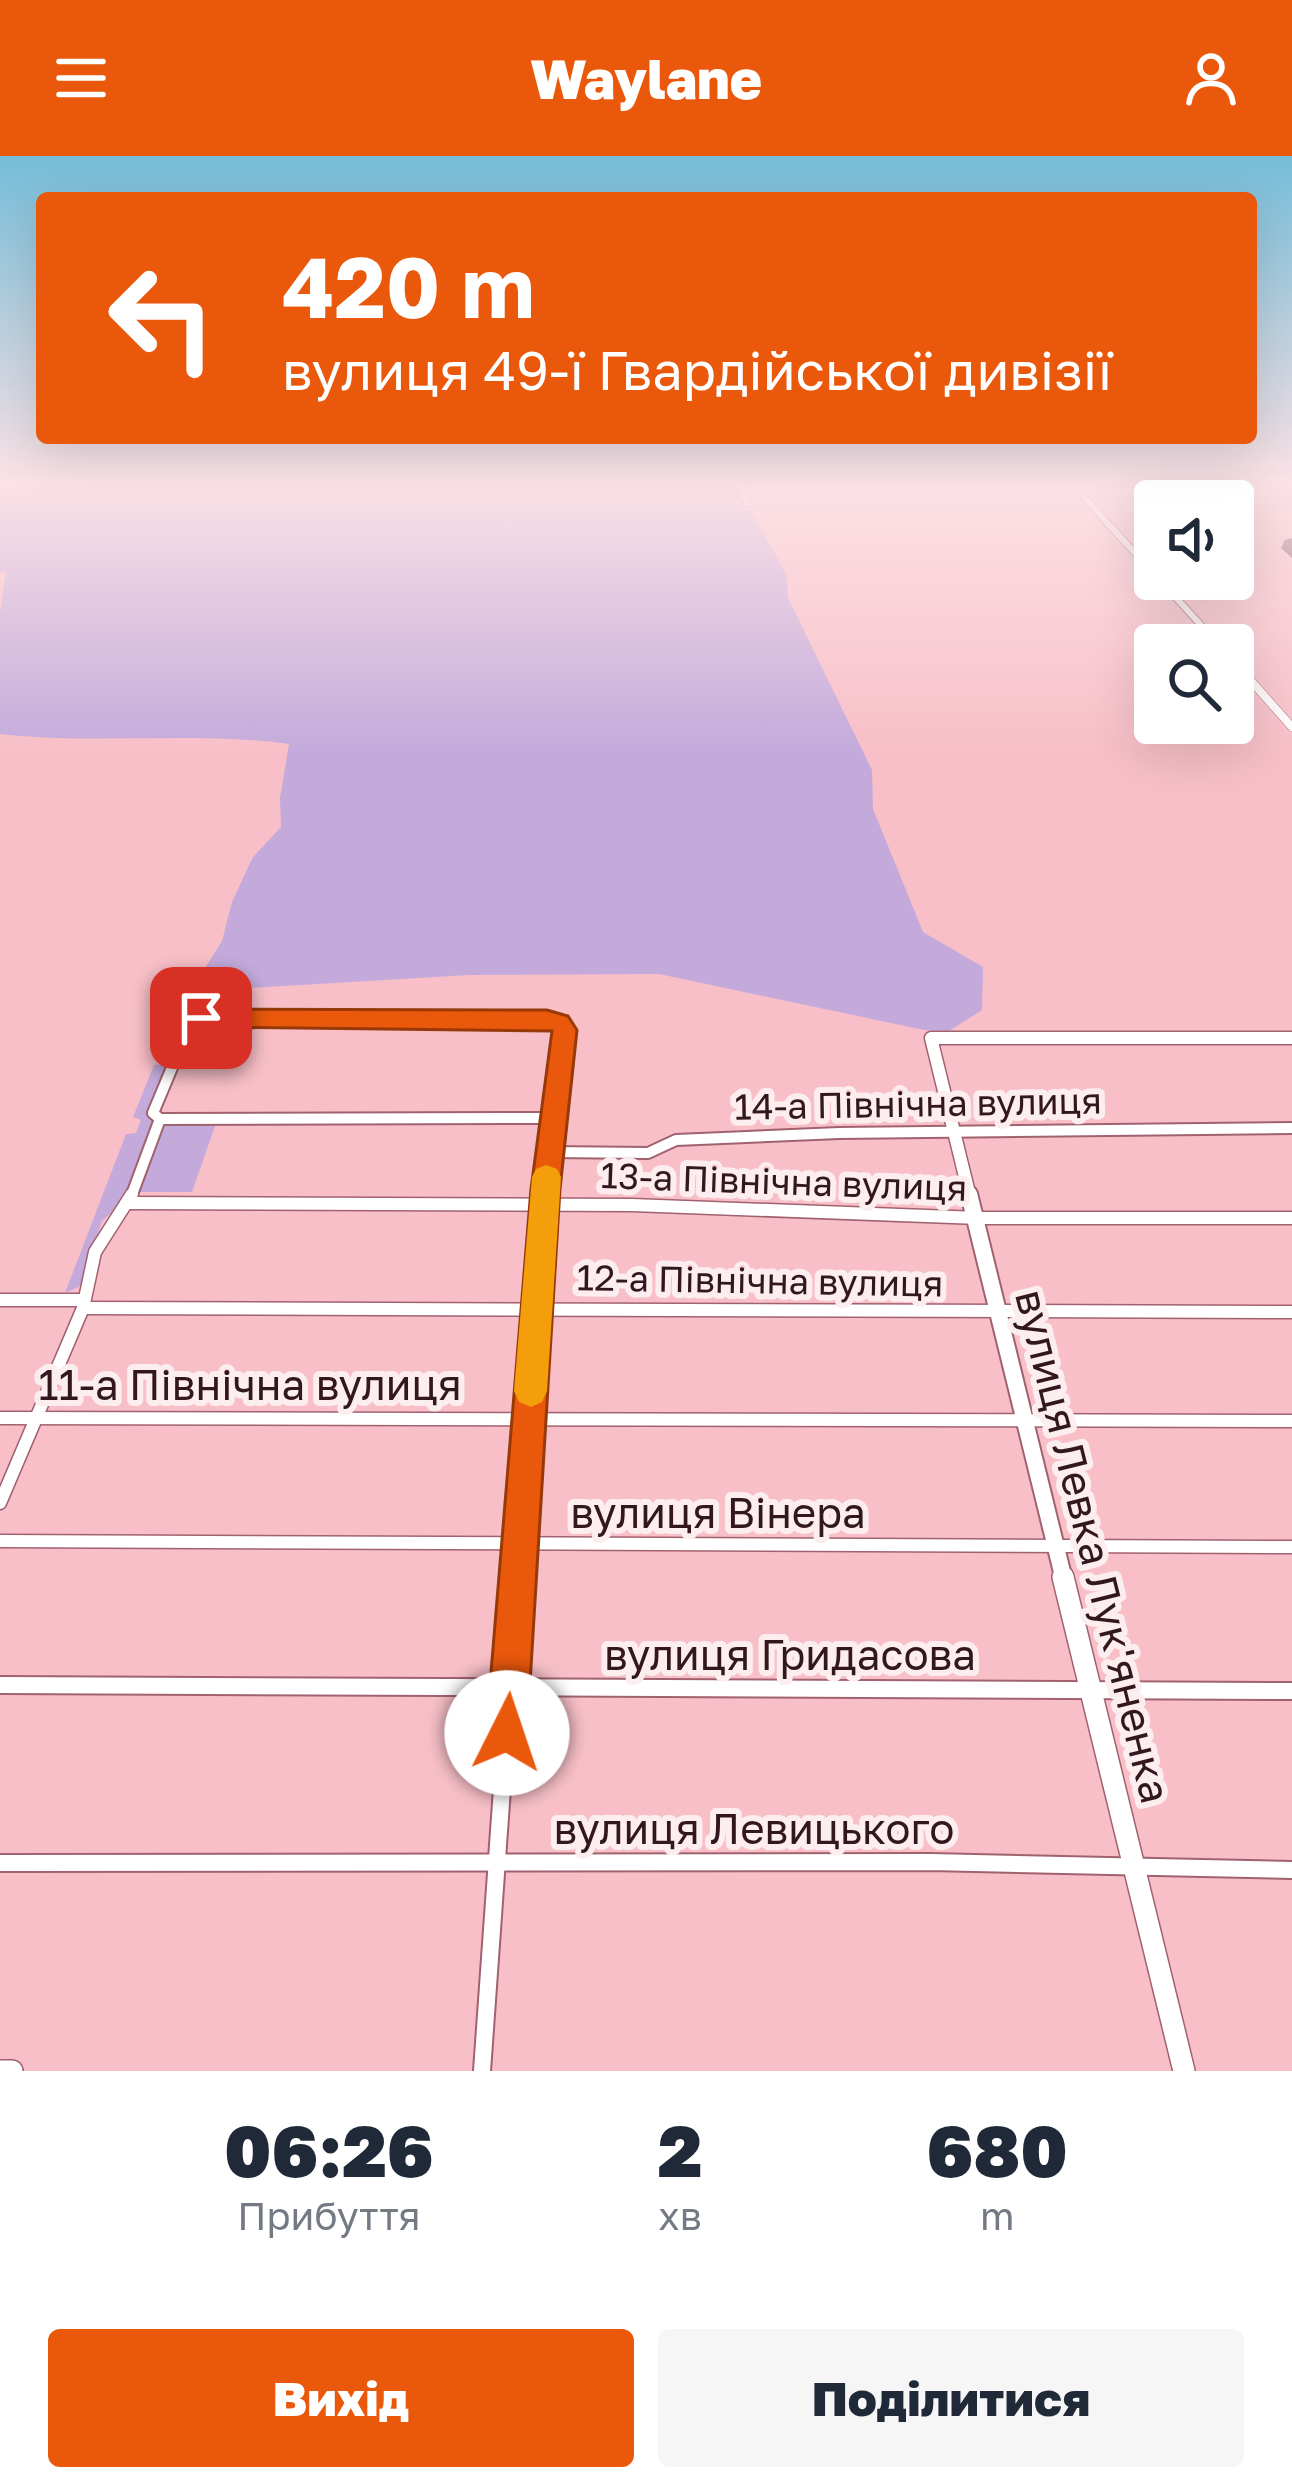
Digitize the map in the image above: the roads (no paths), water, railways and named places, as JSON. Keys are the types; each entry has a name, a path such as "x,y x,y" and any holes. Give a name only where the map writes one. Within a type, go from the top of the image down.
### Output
{"street":[{"path":"1178,600 1200,624"},
{"path":"1254,684 1292,727"},
{"path":"0,1503 82,1304 102,1234 129,1203 158,1118 154,1109 193,1021 553,1020 562,1025 566,1035 549,1152 536,1309 482,2071"},
{"name":"вулиця Левка Лук'яненка","path":"1184,2071 931,1038 1292,1037"},
{"path":"158,1118 554,1118"},
{"name":"14-а Північна вулиця","path":"549,1152 648,1153 676,1139 957,1130 1292,1128"},
{"name":"13-а Північна вулиця","path":"129,1203 545,1204 979,1219 1292,1218"},
{"name":"12-а Північна вулиця","path":"0,1300 536,1309 1292,1312"},
{"name":"11-а Північна вулиця","path":"0,1418 1292,1421"},
{"name":"вулиця Вінера","path":"0,1541 1292,1546"},
{"name":"вулиця Гридасова","path":"0,1685 1292,1691"},
{"name":"вулиця Левицького","path":"0,1863 931,1862 1292,1870"},
{"path":"0,2071 12,2071"}]}
